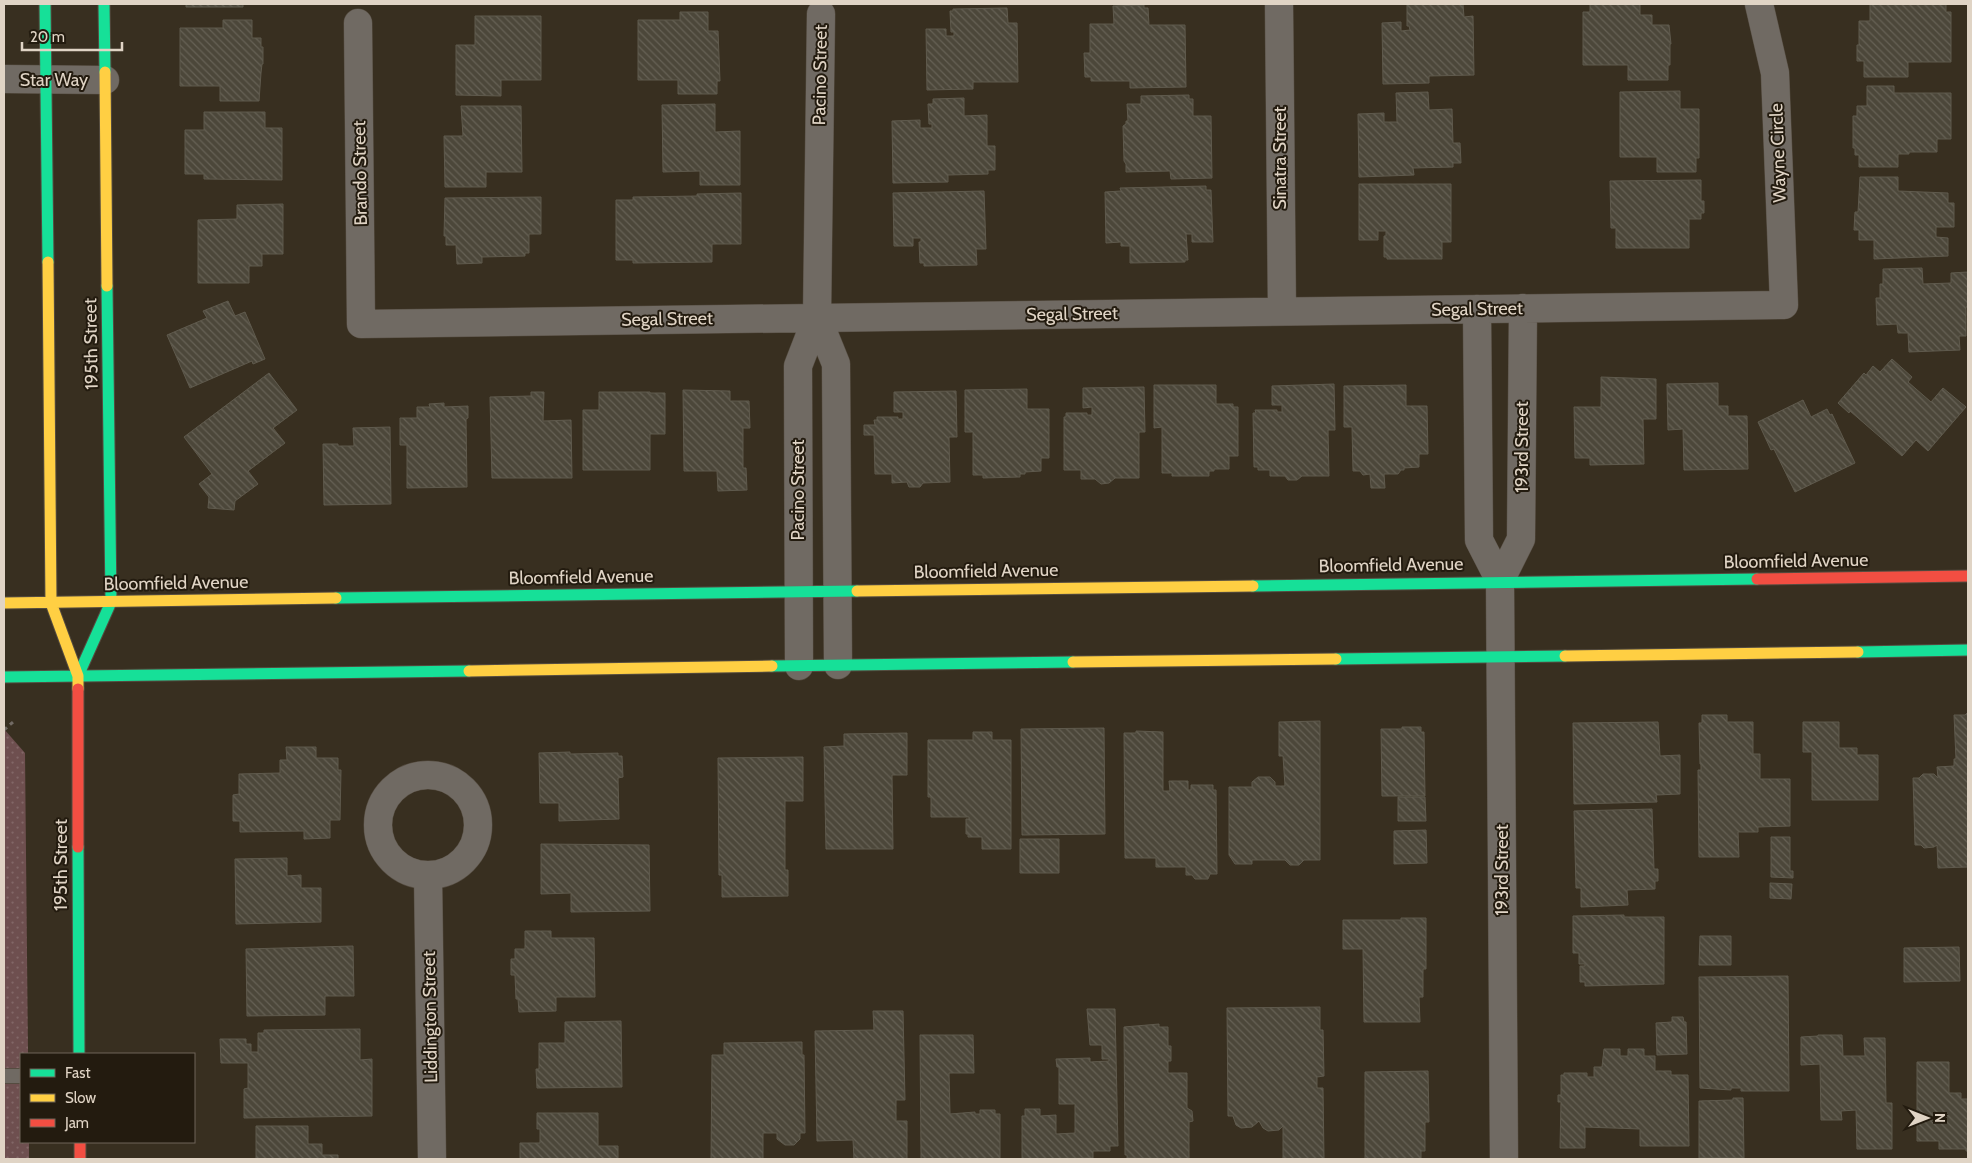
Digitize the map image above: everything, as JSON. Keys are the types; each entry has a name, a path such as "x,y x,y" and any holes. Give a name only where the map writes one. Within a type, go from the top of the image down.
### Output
{"street":[{"name":"195th Street","path":"44,4 51,603 78,676 79,1053"},
{"name":"195th Street","path":"78,676 111,602 104,4"},
{"name":"Sinatra Street","path":"1279,4 1282,311"},
{"name":"Wayne Circle","path":"1759,4 1775,73 1784,305"},
{"name":"Pacino Street","path":"799,666 798,366 817,317 820,14"},
{"name":"Brando Street","path":"358,23 361,324"},
{"name":"Star Way","path":"4,80 105,80"},
{"name":"Segal Street","path":"361,324 1784,305"},
{"name":"193rd Street","path":"1500,581 1521,539 1523,308"},
{"name":"193rd Street","path":"1477,309 1479,540 1500,581 1504,1159"},
{"name":"Pacino Street","path":"817,317 836,364 838,665"},
{"name":"Bloomfield Avenue","path":"4,603 1968,576"},
{"path":"4,677 1968,650"},
{"name":"Liddington Street","path":"428,876 432,1159"},
{"path":"80,1143 80,1159"}],"lane":[{"path":"4,1076 20,1076"}],"path":[{"path":"4,730 13,722"}],"shaded area":[{"path":"4,729 25,753 28,1053 20,1053 20,1143 29,1143 29,1159 4,1159"}],"building":[{"path":"186,4 243,4 243,7 186,7"},
{"path":"1463,4 1464,17 1473,16 1474,75 1429,76 1429,83 1383,84 1382,23 1401,22 1401,31 1410,30 1409,26 1407,26 1407,5"},
{"path":"1590,4 1640,4 1640,15 1652,15 1652,25 1669,25 1671,44 1668,80 1628,80 1628,65 1583,65 1583,12 1590,12"},
{"path":"1870,4 1946,4 1946,12 1951,12 1951,62 1908,62 1908,77 1864,77 1864,61 1857,61 1857,45 1859,45 1859,21 1870,21"},
{"path":"1144,5 1144,8 1148,8 1149,25 1185,25 1186,87 1130,88 1130,81 1091,81 1091,77 1085,77 1084,53 1090,53 1090,24 1114,24 1113,6"},
{"path":"1007,8 1008,23 1017,23 1018,82 973,82 973,89 927,90 926,29 946,29 946,36 954,36 954,32 951,32 950,11 953,11 953,9"},
{"path":"680,12 708,12 708,31 718,31 720,81 717,81 717,94 678,94 678,80 638,80 638,20 680,20"},
{"path":"475,16 541,16 541,80 501,80 501,96 456,95 456,45 475,45"},
{"path":"223,20 252,20 252,38 261,38 263,64 259,101 220,101 220,86 180,86 180,28 223,28"},
{"path":"1867,86 1894,86 1894,93 1951,93 1951,139 1937,139 1937,152 1898,154 1898,167 1859,167 1859,155 1855,155 1855,148 1853,148 1853,116 1857,116 1857,106 1867,106"},
{"path":"1680,91 1680,109 1699,109 1699,158 1696,158 1696,172 1657,172 1657,157 1620,157 1620,92"},
{"path":"1428,92 1429,110 1452,109 1453,143 1460,143 1461,163 1453,163 1453,167 1413,168 1414,175 1359,177 1358,114 1384,113 1384,122 1397,122 1396,93"},
{"path":"1189,95 1189,99 1193,99 1193,116 1211,116 1212,178 1171,179 1170,171 1126,172 1123,126 1128,121 1127,104 1141,104 1141,96"},
{"path":"964,98 964,116 987,115 987,146 995,146 995,170 988,170 988,174 948,175 948,182 893,183 892,121 920,120 920,128 932,128 932,124 929,124 928,104 933,104 933,99"},
{"path":"715,104 715,132 740,131 740,185 700,185 700,171 663,172 662,105"},
{"path":"461,106 521,106 522,172 486,172 486,187 445,187 444,136 463,136"},
{"path":"204,112 265,112 265,128 282,128 282,180 204,179 204,174 185,174 185,130 204,130"},
{"path":"1860,177 1898,177 1898,191 1948,193 1948,203 1954,203 1954,227 1936,227 1936,237 1948,238 1948,256 1874,259 1874,240 1859,240 1859,230 1854,230 1855,212 1858,212"},
{"path":"1701,180 1701,201 1704,201 1704,213 1701,213 1701,219 1689,219 1689,248 1616,248 1616,228 1611,228 1610,181"},
{"path":"1359,184 1451,184 1451,242 1442,242 1442,259 1387,259 1387,257 1384,257 1384,236 1386,236 1386,231 1378,231 1378,240 1359,240"},
{"path":"1206,186 1206,190 1211,190 1213,242 1192,242 1192,234 1186,234 1188,260 1185,260 1185,262 1130,263 1130,246 1121,246 1121,242 1106,243 1105,192 1121,191 1120,188"},
{"path":"984,191 986,249 976,249 977,265 924,266 924,263 920,263 919,242 921,242 921,238 913,238 913,246 894,246 893,193"},
{"path":"741,193 741,244 712,244 712,262 633,263 633,260 616,260 616,200 633,200 633,197"},
{"path":"541,197 541,234 529,234 529,253 525,253 525,256 482,257 482,263 457,264 456,245 446,245 446,236 444,236 445,198"},
{"path":"283,204 283,254 262,254 262,266 249,266 249,283 198,283 198,220 237,219 237,205"},
{"path":"1922,268 1923,284 1951,283 1951,273 1968,272 1966,336 1959,336 1960,350 1909,352 1908,333 1898,333 1897,324 1877,325 1876,298 1880,298 1880,284 1883,284 1883,269"},
{"path":"228,301 235,316 245,312 265,359 253,364 252,361 190,388 167,335 207,318 203,311"},
{"path":"1892,359 1912,377 1908,382 1931,402 1943,388 1966,407 1928,451 1916,440 1902,456 1838,403 1864,373 1866,375 1873,366 1880,372"},
{"path":"269,373 297,410 273,428 285,443 248,471 258,484 235,501 234,510 208,508 209,497 199,484 212,474 184,437"},
{"path":"1601,377 1656,379 1656,419 1643,419 1644,464 1590,465 1590,458 1575,458 1574,407 1601,407"},
{"path":"1718,383 1718,406 1728,406 1728,416 1747,416 1748,469 1684,470 1683,429 1668,430 1667,384"},
{"path":"1334,384 1335,430 1328,430 1329,476 1302,476 1297,480 1288,480 1285,476 1270,476 1270,470 1258,470 1258,467 1254,467 1253,413 1256,413 1255,410 1277,410 1277,412 1282,412 1282,405 1272,405 1272,386"},
{"path":"1154,385 1216,385 1216,404 1233,404 1233,407 1238,407 1238,456 1229,456 1229,469 1214,469 1214,471 1209,471 1209,476 1172,476 1172,473 1162,473 1162,427 1154,428"},
{"path":"1406,385 1406,406 1427,406 1428,454 1419,454 1419,467 1404,468 1398,474 1384,474 1385,488 1371,488 1370,474 1363,475 1360,471 1353,471 1352,427 1344,427 1344,386"},
{"path":"1144,387 1145,432 1139,432 1139,478 1115,478 1109,483 1101,484 1095,479 1081,479 1081,470 1064,470 1064,417 1066,417 1066,413 1087,413 1087,415 1092,415 1092,407 1083,408 1083,388"},
{"path":"1027,389 1027,409 1049,409 1049,458 1041,458 1041,471 1025,472 1025,474 1020,474 1020,477 983,478 983,475 973,475 973,432 965,432 965,390"},
{"path":"683,390 730,391 730,401 749,401 750,428 743,428 743,468 746,468 747,490 718,491 717,471 684,471"},
{"path":"956,391 957,437 949,437 950,482 923,483 920,487 909,487 907,482 892,483 892,474 875,474 874,435 864,435 864,425 875,425 874,420 877,420 877,417 898,417 898,419 903,419 903,412 894,412 894,392"},
{"path":"531,392 544,392 543,421 571,420 572,478 492,478 490,397 531,396"},
{"path":"599,392 665,393 665,434 650,434 650,470 583,470 583,410 599,410"},
{"path":"1803,400 1811,417 1827,409 1830,415 1832,414 1855,463 1795,492 1774,449 1771,450 1758,422"},
{"path":"444,403 444,407 468,406 468,418 466,419 467,487 407,488 407,445 400,445 400,418 417,418 417,407 430,407 429,404"},
{"path":"390,427 391,504 324,505 323,444 354,446 353,428"},
{"path":"1968,712 1968,867 1938,868 1937,845 1924,848 1921,845 1915,845 1913,778 1919,778 1923,774 1934,774 1938,778 1937,767 1954,766 1954,759 1956,759 1954,715 1965,715"},
{"path":"1702,715 1727,715 1727,722 1753,722 1753,754 1760,754 1760,779 1790,779 1790,826 1758,827 1758,832 1738,832 1739,857 1699,857 1698,770 1701,770 1699,723 1702,723"},
{"path":"1320,721 1320,860 1304,860 1299,865 1290,865 1285,860 1252,860 1252,864 1235,864 1229,855 1229,787 1252,787 1252,782 1258,777 1270,777 1275,782 1275,786 1285,786 1283,756 1279,756 1279,722"},
{"path":"1658,722 1660,756 1680,755 1680,794 1656,795 1657,802 1574,804 1573,723"},
{"path":"1803,722 1839,722 1839,748 1857,748 1857,755 1878,755 1878,800 1812,800 1812,752 1803,752"},
{"path":"1402,727 1421,727 1421,732 1424,732 1425,796 1382,796 1381,729 1402,729"},
{"path":"1104,728 1105,834 1022,835 1021,729"},
{"path":"1136,731 1163,732 1163,791 1170,791 1169,781 1188,781 1188,790 1191,790 1191,785 1213,785 1213,790 1216,790 1217,874 1210,874 1208,879 1195,879 1192,875 1186,875 1186,867 1156,867 1156,858 1125,858 1124,733 1136,733"},
{"path":"973,732 992,732 992,740 1011,740 1011,849 982,849 982,837 968,837 968,834 966,834 966,819 969,819 969,817 931,817 931,797 928,797 928,740 973,740"},
{"path":"907,733 907,775 892,775 893,849 826,849 824,747 844,746 844,734"},
{"path":"286,747 316,747 316,758 338,758 338,770 341,770 340,820 330,820 330,838 304,839 304,831 240,832 240,821 233,821 233,795 239,794 239,774 280,773 280,760 287,760"},
{"path":"570,752 570,754 618,753 618,756 622,756 623,777 618,778 619,819 559,821 559,803 540,803 539,753"},
{"path":"803,757 803,801 785,801 785,870 788,870 788,896 722,897 722,875 719,875 718,758"},
{"path":"1398,797 1425,797 1426,821 1398,821"},
{"path":"1652,809 1654,869 1658,869 1658,881 1655,881 1655,889 1627,890 1628,905 1581,907 1581,888 1576,888 1574,811"},
{"path":"1426,830 1427,863 1394,864 1394,831"},
{"path":"1771,837 1790,837 1790,871 1793,871 1793,878 1771,877"},
{"path":"1020,839 1059,839 1059,873 1020,873"},
{"path":"541,844 649,845 650,911 571,912 571,893 541,894"},
{"path":"287,858 287,876 301,875 301,888 321,888 321,922 236,924 235,859"},
{"path":"1770,883 1792,884 1791,899 1770,898"},
{"path":"1624,915 1624,917 1664,917 1664,984 1585,986 1585,982 1580,982 1580,966 1585,966 1585,964 1579,964 1579,953 1573,953 1573,916"},
{"path":"1401,918 1426,918 1426,969 1423,969 1423,997 1419,997 1420,1022 1364,1022 1363,949 1343,949 1343,920 1401,920"},
{"path":"525,931 551,931 551,938 594,938 595,997 556,997 556,1011 519,1012 518,999 516,999 515,975 511,975 511,959 515,959 515,949 525,949"},
{"path":"1700,936 1731,936 1731,965 1699,965"},
{"path":"353,946 354,996 325,996 325,1015 247,1016 246,949"},
{"path":"1959,947 1960,981 1904,982 1904,948"},
{"path":"1788,976 1789,1091 1741,1091 1741,1088 1731,1088 1731,1090 1700,1088 1699,977"},
{"path":"1320,1007 1320,1030 1323,1030 1324,1076 1317,1077 1317,1088 1323,1088 1324,1159 1283,1159 1283,1126 1279,1130 1268,1131 1263,1128 1259,1121 1252,1127 1241,1128 1236,1125 1233,1116 1228,1116 1227,1008"},
{"path":"1087,1009 1115,1009 1118,1146 1110,1146 1110,1151 1093,1151 1093,1158 1022,1159 1022,1116 1025,1116 1025,1109 1040,1109 1040,1116 1056,1115 1056,1134 1075,1133 1075,1104 1059,1104 1059,1067 1057,1067 1056,1059 1090,1058 1090,1062 1109,1061 1109,1059 1102,1059 1102,1045 1090,1045"},
{"path":"873,1011 903,1011 905,1100 896,1100 896,1121 907,1121 907,1159 854,1159 853,1140 817,1141 815,1031 874,1030"},
{"path":"1672,1017 1683,1017 1684,1022 1686,1022 1687,1054 1657,1055 1656,1023 1672,1022"},
{"path":"621,1021 622,1087 537,1088 536,1069 539,1069 539,1043 565,1043 565,1022"},
{"path":"1159,1024 1159,1027 1168,1027 1168,1046 1171,1046 1171,1061 1168,1061 1168,1073 1187,1073 1187,1108 1192,1111 1193,1121 1189,1122 1189,1159 1127,1158 1127,1155 1125,1155 1124,1027"},
{"path":"360,1029 360,1060 372,1059 372,1116 244,1118 244,1089 248,1088 248,1063 221,1063 220,1039 246,1039 246,1044 251,1044 251,1052 258,1052 258,1033 264,1033 264,1030"},
{"path":"920,1035 973,1035 974,1073 949,1073 950,1114 975,1112 975,1114 980,1114 980,1110 995,1110 995,1114 1000,1114 1000,1159 921,1159"},
{"path":"1842,1035 1843,1056 1865,1056 1864,1038 1885,1038 1886,1103 1892,1103 1892,1149 1857,1149 1856,1110 1841,1111 1842,1120 1821,1120 1820,1064 1801,1065 1801,1037"},
{"path":"802,1042 802,1055 804,1055 805,1133 800,1133 800,1139 794,1145 785,1145 777,1139 777,1133 763,1133 763,1159 711,1159 712,1055 724,1055 724,1043"},
{"path":"1604,1049 1620,1049 1620,1056 1628,1056 1628,1049 1644,1049 1644,1056 1655,1056 1655,1071 1671,1071 1671,1075 1688,1075 1689,1146 1640,1146 1640,1129 1585,1127 1585,1148 1560,1148 1561,1102 1558,1102 1558,1095 1561,1095 1561,1075 1564,1075 1564,1073 1587,1073 1587,1077 1594,1077 1594,1067 1602,1067"},
{"path":"1917,1062 1949,1062 1949,1093 1961,1093 1961,1099 1968,1099 1968,1151 1966,1149 1939,1149 1939,1141 1917,1141"},
{"path":"1428,1071 1429,1122 1425,1122 1425,1151 1421,1151 1421,1159 1365,1159 1365,1072"},
{"path":"1733,1098 1743,1098 1744,1158 1699,1158 1699,1101 1733,1100"},
{"path":"537,1113 598,1113 598,1146 618,1146 618,1159 520,1159 520,1143 540,1143 540,1129 537,1129"},
{"path":"256,1126 308,1126 308,1144 322,1144 322,1155 338,1155 338,1159 256,1159"}],"traffic: fast":[{"path":"45,4 48,262"},
{"path":"104,4 105,72"},
{"path":"78,676 111,602 107,286"},
{"path":"1253,586 1757,579"},
{"path":"336,598 857,591"},
{"path":"1858,652 1968,650"},
{"path":"1336,659 1565,656"},
{"path":"772,666 1073,662"},
{"path":"4,677 469,671"},
{"path":"78,847 79,1053"}],"traffic: slow":[{"path":"105,72 107,286"},
{"path":"48,262 51,603 78,676 78,689"},
{"path":"857,591 1253,586"},
{"path":"4,603 336,598"},
{"path":"1565,656 1858,652"},
{"path":"1073,662 1336,659"},
{"path":"469,671 772,666"}],"traffic: jam":[{"path":"1757,579 1968,576"},
{"path":"78,689 78,847"},
{"path":"80,1143 80,1159"}]}
